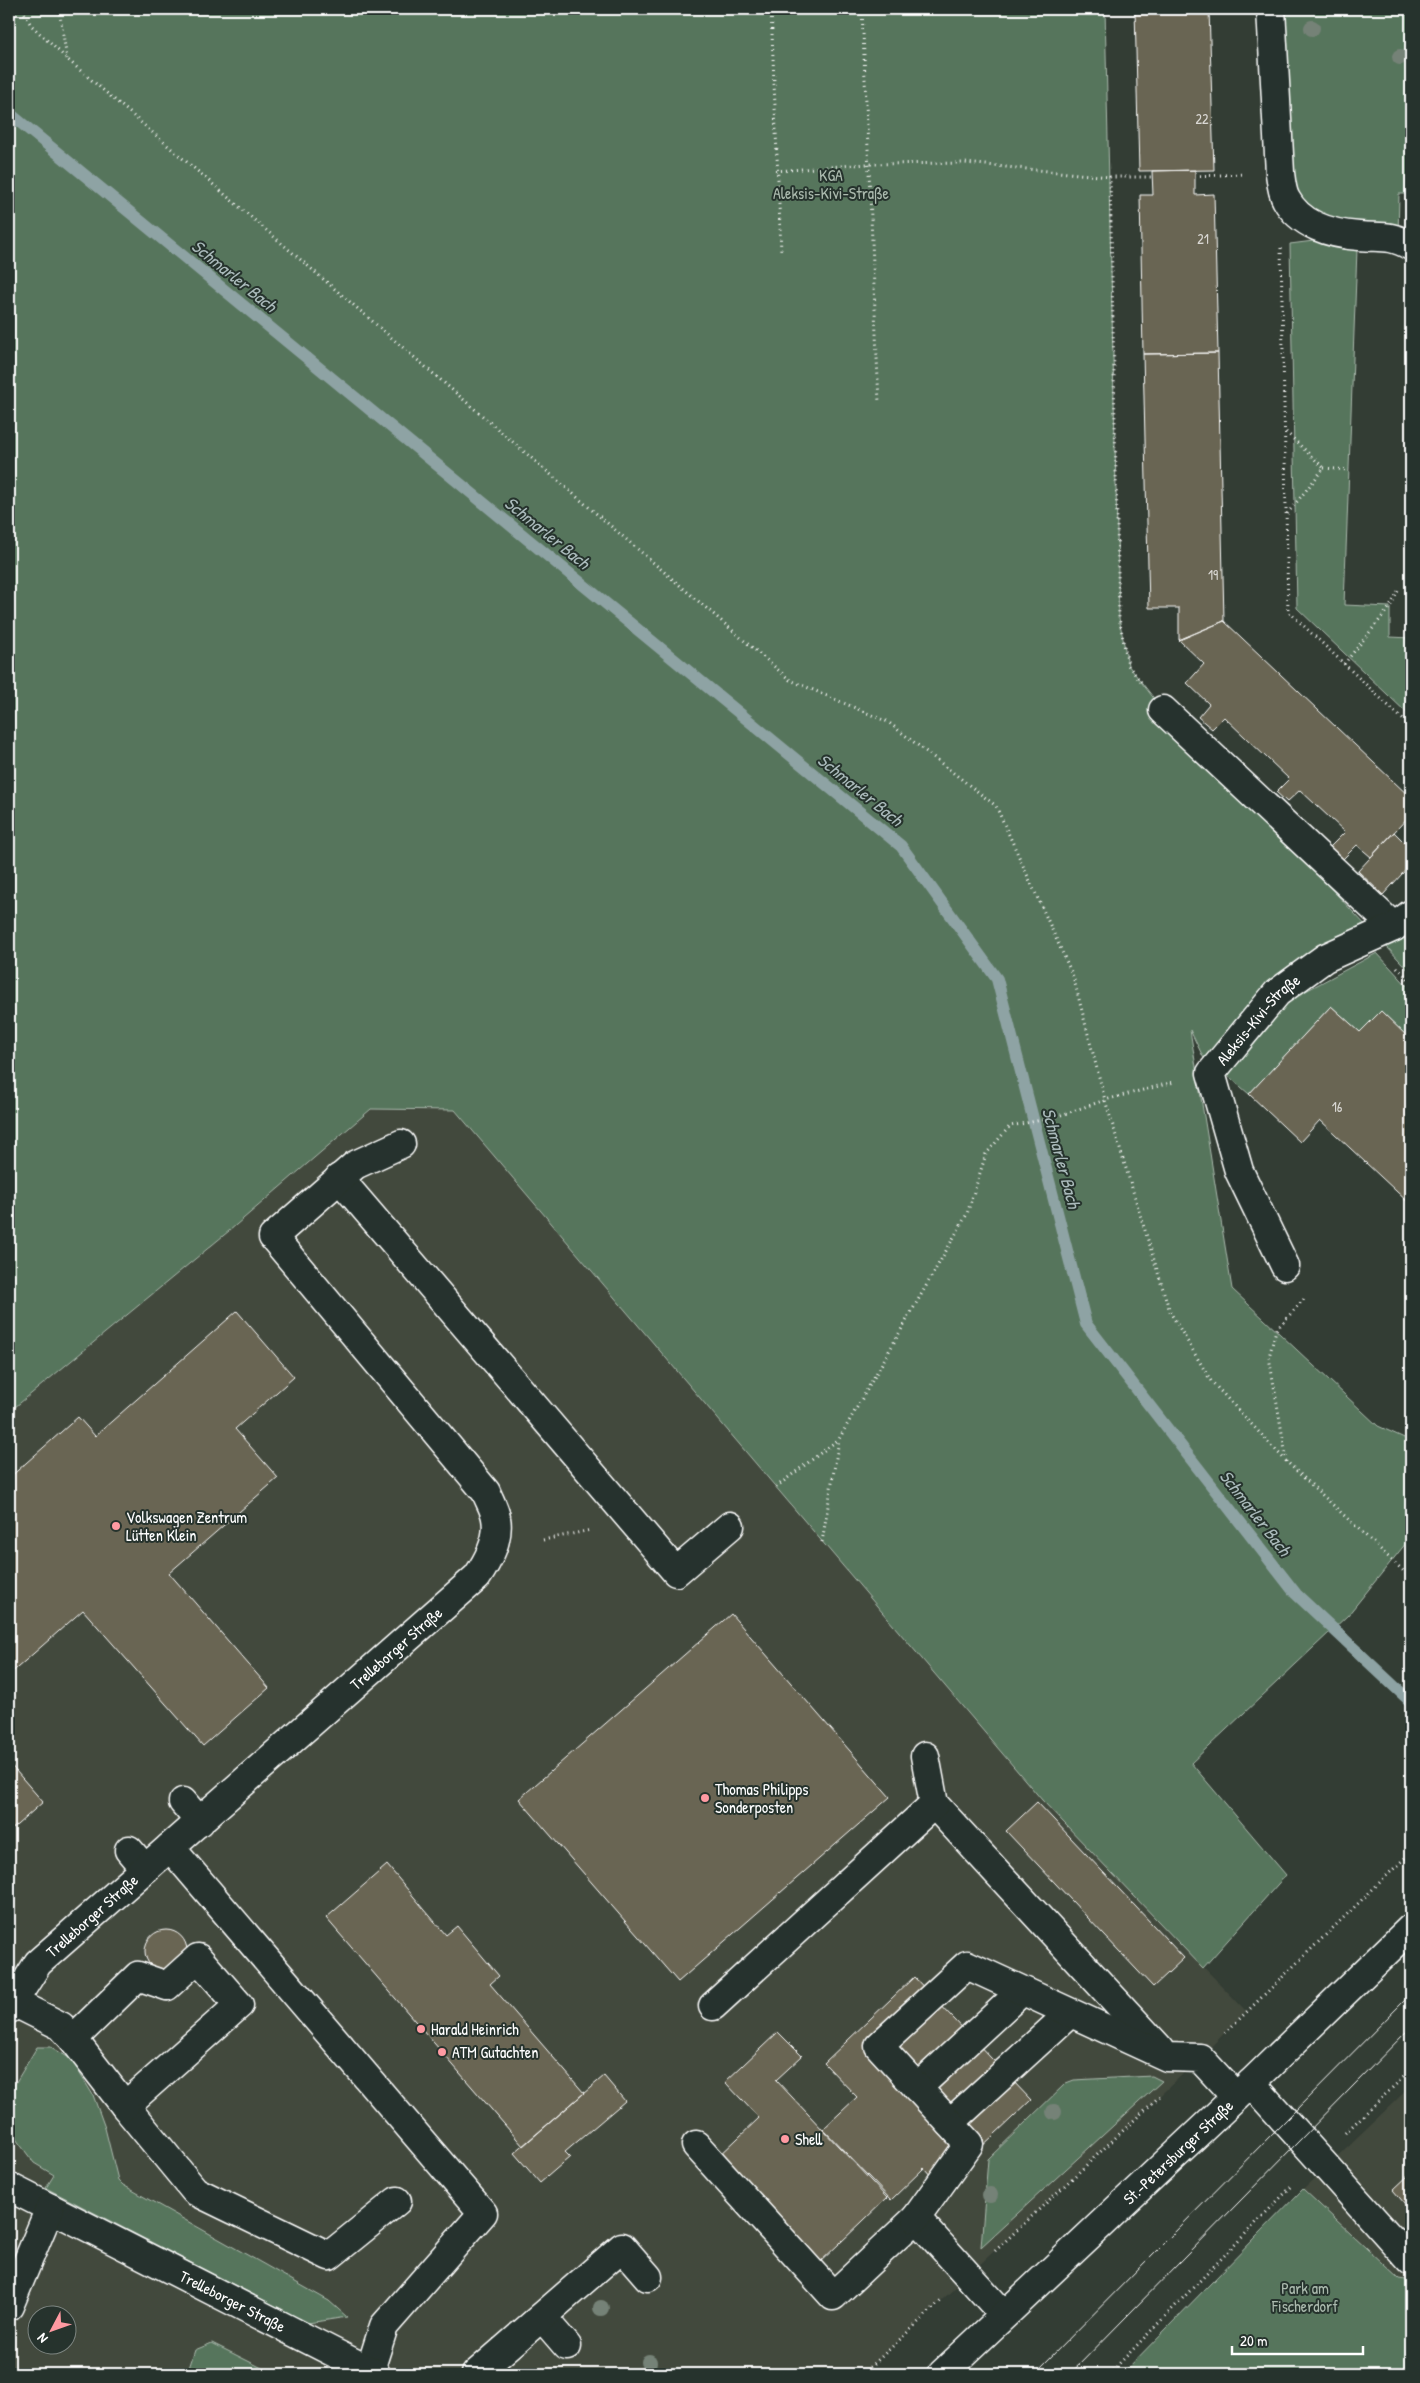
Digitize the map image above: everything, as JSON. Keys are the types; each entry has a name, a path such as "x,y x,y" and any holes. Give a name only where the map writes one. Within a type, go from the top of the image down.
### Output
{"street":[{"path":"1271,9 1280,173 1285,198 1296,214 1316,227 1358,236 1398,238 1411,246"},
{"path":"1163,710 1402,921"},
{"name":"Aleksis-Kivi-Straße","path":"1285,1266 1239,1171 1211,1073 1277,994 1325,958 1402,921"},
{"path":"401,1144 355,1165 339,1178 676,1572 730,1526"},
{"name":"Trelleborger Straße","path":"11,2006 38,1964 137,1859 170,1847 192,1812 477,1577 488,1561 494,1542 496,1518 486,1492 273,1237 339,1178"},
{"path":"925,1756 934,1804 1168,2057"},
{"path":"713,2006 934,1804"},
{"path":"170,1847 483,2213 384,2326 373,2372"},
{"name":"St.-Petersburger Straße","path":"942,2374 1244,2090 1411,1928"},
{"path":"73,2039 138,1976 167,1986 198,1958 239,2005 124,2106"},
{"path":"696,2144 833,2296 916,2218 969,2144 879,2046 967,1965 1168,2057 1200,2058 1244,2090 1319,2158 1411,2261"},
{"path":"917,2088 1022,1991"},
{"path":"11,2006 61,2026 124,2106 195,2191 329,2256 397,2202"},
{"path":"950,2123 1070,2013"},
{"name":"Trelleborger Straße","path":"9,2187 373,2372"},
{"path":"9,2306 50,2208"},
{"path":"916,2218 1004,2315"},
{"path":"476,2374 622,2247 648,2277"},
{"path":"542,2317 568,2346"}],"path":[{"path":"22,9 31,25 67,59 790,680 888,722 996,806 1073,976 1105,1100 1170,1312 1211,1381 1287,1462 1411,1578"},
{"path":"59,9 67,59"},
{"path":"772,9 780,252"},
{"path":"862,9 867,164 879,403"},
{"path":"776,170 867,164 965,163 1110,177 1152,177"},
{"path":"1195,176 1280,173"},
{"path":"1110,177 1119,618 1128,665 1163,710"},
{"path":"1296,214 1281,240 1288,611 1411,727"},
{"path":"1285,431 1324,468 1349,470"},
{"path":"1287,514 1324,468"},
{"path":"1344,664 1390,607 1399,589"},
{"path":"822,1542 839,1439 967,1214 986,1154 1010,1126 1052,1118 1105,1100 1211,1073"},
{"path":"1287,1462 1269,1357 1276,1330 1305,1298"},
{"path":"776,1487 839,1439"},
{"path":"543,1540 633,1522"},
{"path":"863,2374 965,2271 1200,2058 1411,1852"},
{"path":"1109,2374 1319,2158 1411,2070"}],"shaded area":[{"path":"371,1109 455,1110 1042,1800 1246,2011 1200,2058 863,2374 9,2374 9,1412 229,1231"},
{"path":"1411,2086 1411,2281 1399,2279 1303,2189"}],"green space":[{"name":"KGA Aleksis-Kivi-Straße","path":"9,9 1105,9 1119,618 1128,665 1163,710 1385,946 1370,937 1325,958 1211,1073 1190,1030 1232,1289 1378,1426 1411,1441 1411,1537 1348,1615 1191,1763 1286,1875 1203,1968 1042,1800 455,1110 371,1109 229,1231 9,1412"},
{"path":"1271,9 1411,9 1411,194 1399,194 1398,238 1296,214"},
{"path":"1337,238 1357,249 1344,605 1390,607 1390,637 1411,638 1411,717 1297,608 1290,244"},
{"path":"1411,934 1411,973 1387,947"},
{"path":"1377,953 1411,990 1411,1040 1381,1011 1360,1032 1331,1006 1249,1094 1225,1073 1289,1000"},
{"path":"37,2047 51,2047 71,2059 93,2095 105,2128 118,2180 123,2185 329,2301 347,2317 308,2323 46,2188 54,2175 34,2163 16,2139 11,2110 13,2087"},
{"path":"1152,2076 1162,2081 981,2247 988,2159 1066,2083 1074,2080"},
{"name":"Park am Fischerdorf","path":"1303,2189 1399,2279 1411,2281 1411,2374 1122,2374"},
{"path":"212,2343 274,2374 187,2374 195,2350"}],"building":[{"path":"1135,9 1209,9 1214,170 1139,171"},
{"path":"1195,170 1195,195 1214,194 1218,353 1143,354 1140,195 1153,195 1152,171"},
{"path":"1218,353 1224,621 1179,640 1179,608 1149,608 1143,354"},
{"path":"1224,621 1411,798 1411,814 1371,857 1357,845 1342,860 1330,847 1345,832 1300,790 1287,802 1276,792 1289,779 1224,717 1212,729 1198,717 1209,704 1187,683 1204,664 1179,640"},
{"path":"1394,832 1411,849 1411,864 1383,895 1358,871"},
{"path":"1331,1006 1360,1032 1381,1011 1411,1040 1411,1205 1320,1120 1300,1142 1249,1094"},
{"name":"Volkswagen Zentrum Lütten Klein","path":"237,1311 294,1377 235,1429 278,1478 169,1573 269,1688 203,1746 83,1610 9,1675 9,1478 78,1417 95,1436"},
{"name":"Thomas Philipps Sonderposten","path":"731,1614 890,1797 678,1982 519,1799"},
{"path":"9,1763 43,1802 9,1832"},
{"path":"1037,1802 1184,1958 1153,1987 1006,1831"},
{"path":"387,1865 446,1935 457,1926 499,1976 490,1984 584,2093 523,2146 326,1918"},
{"path":"166,1930 181,1936 187,1951 181,1966 166,1972 151,1966 145,1951 151,1936"},
{"path":"914,1977 1031,2100 940,2186 924,2168 891,2200 823,2129 857,2097 824,2063"},
{"name":"Shell","path":"778,2032 802,2056 776,2080 887,2198 817,2265 716,2159 759,2118 725,2082"},
{"path":"604,2076 625,2101 565,2152 570,2157 540,2183 514,2153"},
{"path":"1411,2173 1411,2211 1393,2190"}],"waterway":[{"name":"Schmarler Bach","path":"9,113 901,846 997,979 1086,1324 1296,1594 1411,1702"}],"tram line":[{"path":"1034,2374 1411,1994"},
{"path":"1070,2374 1411,2027"}],"place":[{"name":"Volkswagen Zentrum Lütten Klein","path":"116,1526"},
{"name":"Thomas Philipps Sonderposten","path":"705,1798"},
{"name":"Harald Heinrich","path":"421,2029"},
{"name":"ATM Gutachten","path":"442,2052"},
{"name":"Shell","path":"785,2139"}]}
